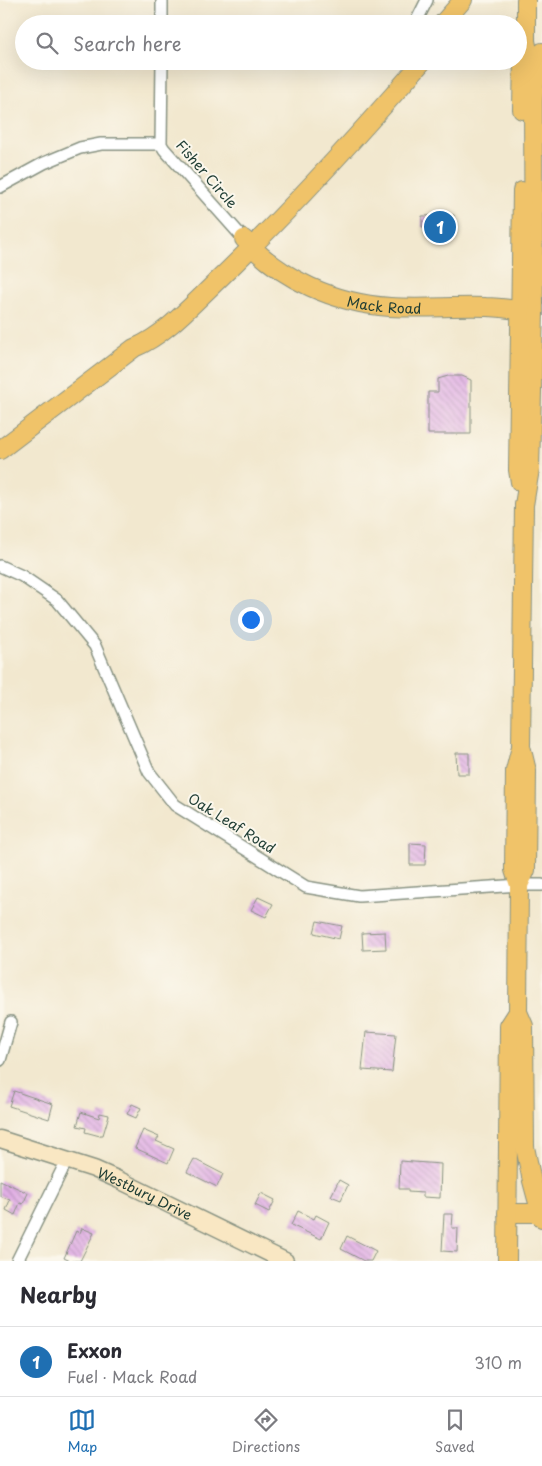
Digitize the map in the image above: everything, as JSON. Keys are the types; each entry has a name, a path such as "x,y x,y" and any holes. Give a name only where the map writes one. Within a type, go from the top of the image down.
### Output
{"main road":[{"path":"444,15 452,0"},
{"path":"449,15 463,0"},
{"path":"462,15 474,0"},
{"path":"526,0 526,15"},
{"path":"527,48 530,92 533,100"},
{"path":"507,1213 541,1216 525,1147 524,1026 518,1012 519,885 526,870 527,771 521,747 524,505 530,469 533,100 542,52"},
{"path":"248,243 400,70"},
{"path":"0,450 134,348 142,334 248,243 348,146 415,70"},
{"path":"523,70 522,178 532,312"},
{"name":"Mack Road","path":"248,243 288,276 340,299 390,307 488,306 532,312"},
{"path":"507,1261 509,1026 518,1012"}],"street":[{"path":"162,0 162,15"},
{"path":"420,15 427,0"},
{"path":"161,144 162,70"},
{"name":"Fisher Circle","path":"0,187 44,163 80,148 115,144 161,144 188,177 248,243"},
{"name":"Oak Leaf Road","path":"0,566 22,576 57,600 95,646 149,772 175,805 306,886 359,896 542,885"},
{"path":"0,1060 11,1022"},
{"name":"Westbury Drive","path":"0,1139 67,1160 119,1180 285,1261"},
{"path":"18,1261 67,1160"}],"building":[{"path":"454,215 454,227 422,227 422,216"},
{"path":"448,376 462,376 471,380 471,434 428,434 428,392 438,392 438,379"},
{"path":"456,753 469,753 469,774 457,774"},
{"path":"410,843 426,844 425,865 410,865"},
{"path":"258,897 273,904 266,917 251,910"},
{"path":"317,921 342,926 339,939 314,933"},
{"path":"385,932 386,949 363,950 362,933"},
{"path":"366,1032 396,1034 392,1072 362,1070"},
{"path":"14,1091 53,1104 49,1119 9,1106"},
{"path":"132,1104 141,1108 136,1118 127,1114"},
{"path":"81,1112 99,1118 100,1113 109,1115 103,1135 85,1132 86,1128 77,1126"},
{"path":"143,1130 159,1137 156,1141 174,1149 168,1163 135,1148"},
{"path":"194,1159 223,1174 217,1187 187,1172"},
{"path":"400,1161 441,1164 440,1198 423,1197 423,1193 399,1189"},
{"path":"0,1180 28,1193 23,1204 20,1203 15,1215 6,1210 10,1200 0,1196"},
{"path":"339,1180 348,1185 341,1200 331,1196"},
{"path":"261,1193 275,1200 269,1212 255,1205"},
{"path":"298,1211 314,1219 316,1215 329,1222 321,1239 291,1225"},
{"path":"444,1214 453,1214 452,1228 458,1228 457,1252 442,1251"},
{"path":"82,1228 94,1233 80,1261 70,1261 64,1258 76,1231 80,1233"},
{"path":"347,1236 376,1251 371,1261 364,1261 341,1249"}],"place":[{"name":"Exxon","path":"440,227"}]}
